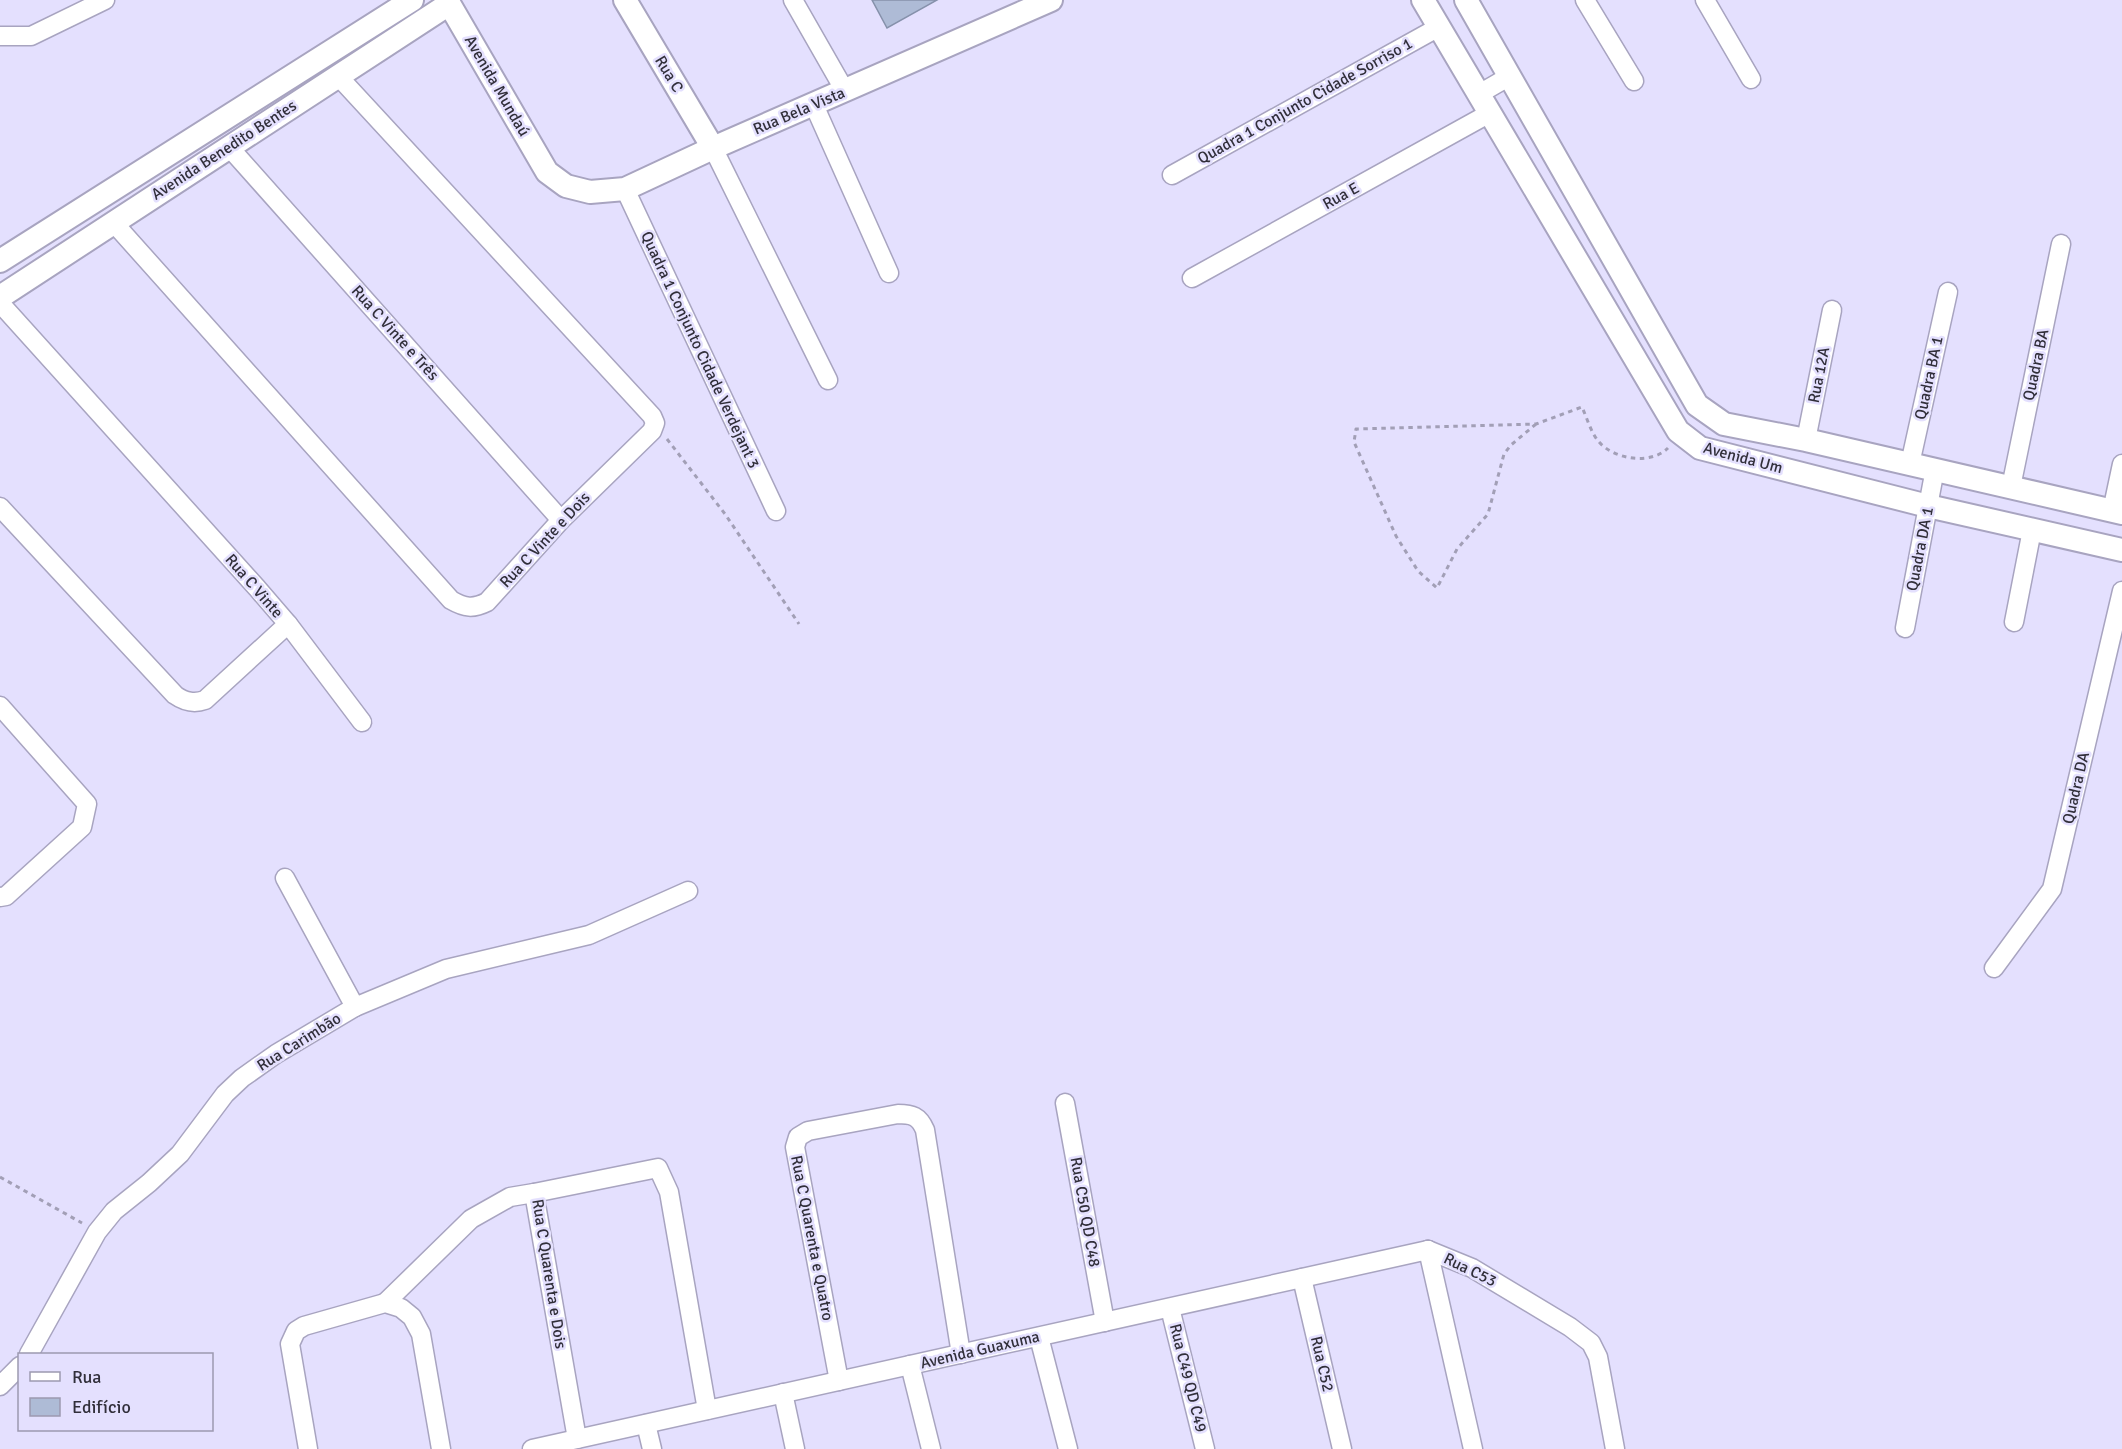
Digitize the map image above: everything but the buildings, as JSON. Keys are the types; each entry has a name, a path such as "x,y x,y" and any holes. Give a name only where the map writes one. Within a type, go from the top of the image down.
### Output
{"street":[{"path":"0,36 31,36 78,6 105,0"},
{"name":"Avenida Benedito Bentes","path":"0,261 412,0"},
{"name":"Rua C","path":"625,0 713,148"},
{"path":"793,0 845,91"},
{"name":"Rua Bela Vista","path":"547,172 566,186 590,192 625,189 1051,0"},
{"name":"Avenida Um","path":"1424,0 1678,431 1700,448 1928,506 2122,550"},
{"name":"Avenida Um","path":"1466,0 1697,405 1724,424 1806,440 2117,512"},
{"path":"1585,0 1634,81"},
{"path":"1705,0 1751,79"},
{"name":"Avenida Benedito Bentes","path":"0,297 448,2"},
{"name":"Avenida Mundaú","path":"448,2 547,172"},
{"name":"Quadra 1 Conjunto Cidade Sorriso 1","path":"1172,175 1439,27"},
{"path":"338,76 652,416 655,423"},
{"path":"1484,104 1510,76"},
{"name":"Rua E","path":"1192,278 1484,104"},
{"path":"814,105 889,273"},
{"name":"Rua C Vinte e Três","path":"229,147 561,520"},
{"path":"713,148 828,380"},
{"name":"Quadra 1 Conjunto Cidade Verdejant 3","path":"625,189 776,510"},
{"name":"Rua C Vinte e Dois","path":"113,222 451,600 461,606 474,608 487,602 561,520 652,431 655,423"},
{"name":"Quadra BA","path":"2011,487 2061,244"},
{"name":"Quadra BA 1","path":"1910,464 1948,292"},
{"name":"Rua C Vinte","path":"0,303 288,624 206,699 198,702 183,701 0,507"},
{"name":"Rua 12A","path":"1806,440 1832,310"},
{"path":"2117,512 2122,464"},
{"name":"Quadra DA 1","path":"1905,628 1935,470"},
{"path":"2014,622 2032,530"},
{"name":"Quadra DA","path":"1994,968 2052,889 2122,591"},
{"path":"288,624 362,722"},
{"path":"0,706 87,804 82,826 6,896 0,897"},
{"path":"285,878 355,1007"},
{"name":"Rua Carimbão","path":"30,1353 97,1232 114,1211 180,1154 225,1094 242,1078 276,1054 355,1007 446,969 589,935 688,891"},
{"name":"Rua C50 QD C48","path":"1065,1103 1105,1322"},
{"name":"Rua C Quarenta e Quatro","path":"839,1381 795,1147 798,1137 808,1131 898,1114 912,1114 921,1121 925,1130 961,1354"},
{"name":"Rua C Quarenta e Dois","path":"577,1439 534,1193 658,1168 669,1192 707,1410"},
{"path":"308,1449 290,1344 296,1331 304,1326 385,1303 471,1220 510,1197 534,1193"},
{"name":"Avenida Guaxuma","path":"532,1449 1428,1250"},
{"name":"Rua C53","path":"1428,1250 1473,1449"},
{"name":"Rua C53","path":"1428,1250 1472,1268 1570,1327 1591,1343 1598,1357 1616,1449"},
{"name":"Rua C52","path":"1302,1278 1342,1449"},
{"path":"385,1303 401,1308 412,1317 421,1334 441,1449"},
{"name":"Rua C49 QD C49","path":"1170,1308 1205,1449"},
{"path":"1039,1337 1068,1449"},
{"path":"910,1365 931,1449"},
{"path":"0,1386 18,1368"},
{"path":"783,1393 795,1449"},
{"path":"646,1424 652,1449"}],"path":[{"path":"1536,424 1503,454 1488,514 1457,549 1437,588 1418,571 1396,536 1354,442 1356,429 1536,424 1582,407 1599,442 1617,455 1645,459 1660,456 1668,448 1678,431"},
{"path":"655,423 725,514 799,624"},
{"path":"0,1177 97,1232"}]}
